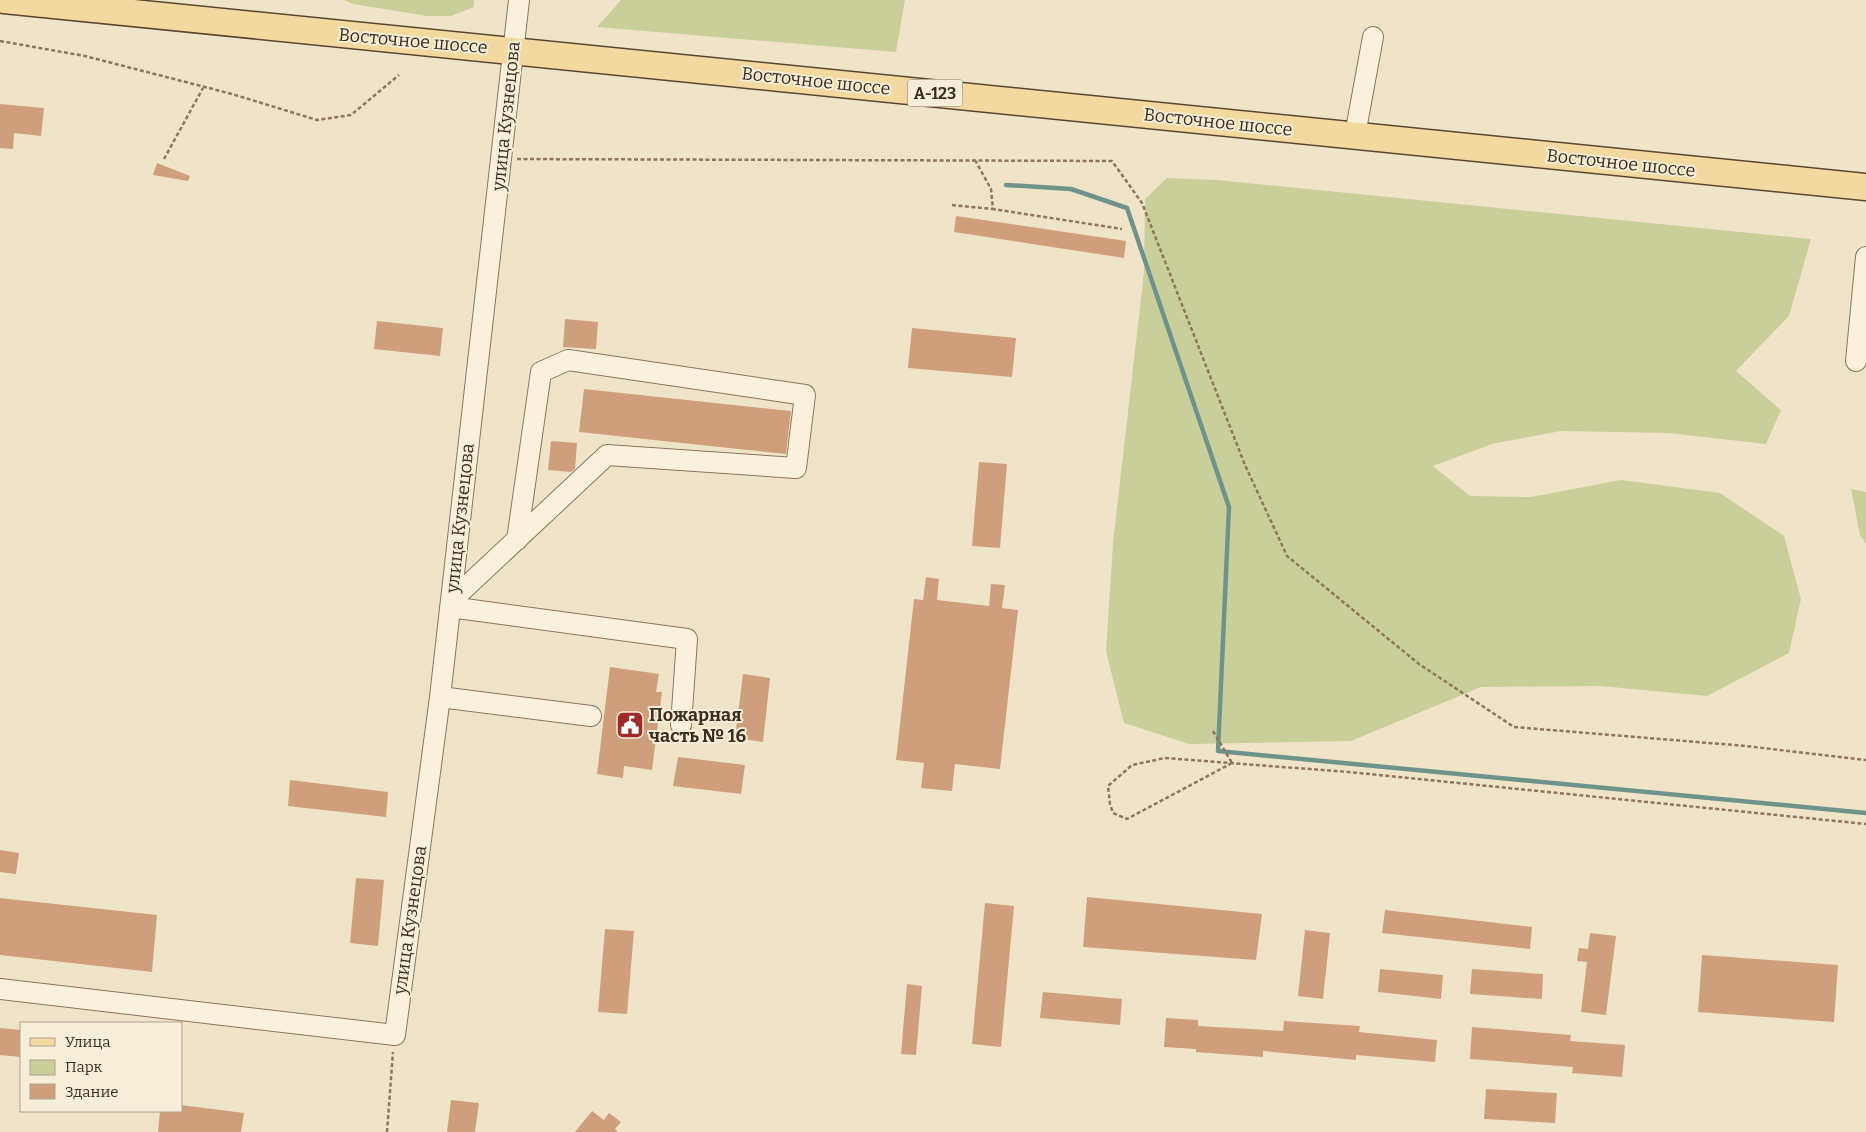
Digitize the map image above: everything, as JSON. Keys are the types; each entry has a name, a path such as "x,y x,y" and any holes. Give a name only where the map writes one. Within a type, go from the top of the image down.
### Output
{"main road":[{"name":"Восточное шоссе","path":"4,0 1866,188"}],"street":[{"name":"улица Кузнецова","path":"395,1035 440,697 519,0"},
{"path":"1355,135 1373,37"},
{"path":"1856,361 1866,257"},
{"path":"450,604 607,455 796,468 805,395 568,360 542,372 517,540"},
{"path":"450,604 687,639 681,725"},
{"path":"440,697 591,716"},
{"path":"0,989 395,1035"}],"path":[{"path":"0,41 85,56 204,87 317,120 351,115 399,75"},
{"path":"164,159 204,87"},
{"path":"501,159 1112,161 1142,203 1244,465 1287,556 1419,664 1514,727 1746,746 1866,760"},
{"path":"975,160 991,189 993,210"},
{"path":"952,204 1122,229"},
{"path":"1213,731 1232,763"},
{"path":"1232,763 1127,820 1114,813 1110,804 1108,786 1132,766 1165,758 1232,763 1349,772 1866,824"},
{"path":"386,1132 395,1035"}],"green space":[{"path":"344,0 474,0 474,7 451,16 427,16 353,4"},
{"path":"621,0 905,0 896,52 597,27"},
{"path":"1167,178 1217,180 1811,239 1789,316 1736,371 1781,410 1766,444 1668,433 1561,431 1492,444 1433,466 1470,496 1531,497 1621,480 1720,493 1784,536 1801,599 1789,653 1707,696 1600,686 1481,687 1351,741 1189,744 1124,723 1106,651 1113,543 1144,272 1145,199"},
{"path":"1851,489 1866,492 1866,544 1860,535"}],"building":[{"path":"0,104 44,108 41,136 14,133 13,149 0,148"},
{"path":"157,163 190,176 188,181 153,175"},
{"path":"956,216 1126,241 1124,258 954,232"},
{"path":"565,319 598,322 596,349 563,347"},
{"path":"377,321 443,328 440,356 374,349"},
{"path":"912,328 1016,338 1012,377 908,368"},
{"path":"584,389 791,411 786,454 579,432"},
{"path":"551,441 577,443 575,469 571,472 548,470"},
{"path":"979,462 1007,464 1000,548 972,546"},
{"path":"926,577 939,579 937,600 989,606 991,584 1005,585 1002,608 1018,610 1000,769 955,764 952,791 921,788 924,763 896,760 914,599 923,600"},
{"name":"Пожарная часть № 16","path":"610,667 659,674 656,692 662,692 652,770 624,766 623,778 597,774"},
{"path":"743,674 770,678 763,742 735,738"},
{"path":"678,757 745,765 741,794 673,786"},
{"path":"290,780 388,792 386,817 288,806"},
{"path":"0,850 19,853 16,874 0,872"},
{"path":"356,878 384,880 378,946 350,943"},
{"path":"1087,897 1262,914 1256,960 1083,947"},
{"path":"0,898 157,915 152,972 0,955"},
{"path":"985,903 1014,906 1001,1047 972,1044"},
{"path":"1385,910 1532,927 1530,949 1382,933"},
{"path":"605,929 634,931 627,1014 598,1012"},
{"path":"1305,930 1330,933 1323,999 1298,996"},
{"path":"1590,933 1616,936 1606,1015 1581,1012 1587,962 1577,961 1579,948 1588,949"},
{"path":"1702,955 1838,965 1834,1022 1698,1012"},
{"path":"1380,969 1443,975 1441,999 1378,992"},
{"path":"1472,969 1543,974 1542,999 1470,994"},
{"path":"907,984 922,986 916,1055 901,1054"},
{"path":"1043,992 1122,999 1120,1025 1040,1018"},
{"path":"1166,1018 1198,1020 1198,1026 1283,1031 1284,1021 1360,1026 1359,1032 1437,1040 1435,1062 1356,1055 1356,1060 1263,1051 1263,1057 1196,1052 1196,1049 1164,1047"},
{"path":"1472,1027 1571,1035 1570,1041 1625,1045 1622,1077 1572,1073 1573,1067 1470,1059"},
{"path":"0,1028 20,1030 20,1057 0,1055"},
{"path":"1486,1089 1557,1093 1555,1123 1484,1119"},
{"path":"451,1100 479,1103 475,1132 447,1132"},
{"path":"182,1105 244,1113 241,1132 158,1132 160,1112 182,1112"},
{"path":"592,1111 604,1120 609,1113 621,1122 615,1129 618,1132 575,1132"}],"waterway":[{"path":"1006,185 1071,189 1127,208 1229,507 1218,751 1866,813"}],"place":[{"name":"Пожарная часть № 16","path":"630,725"}]}
